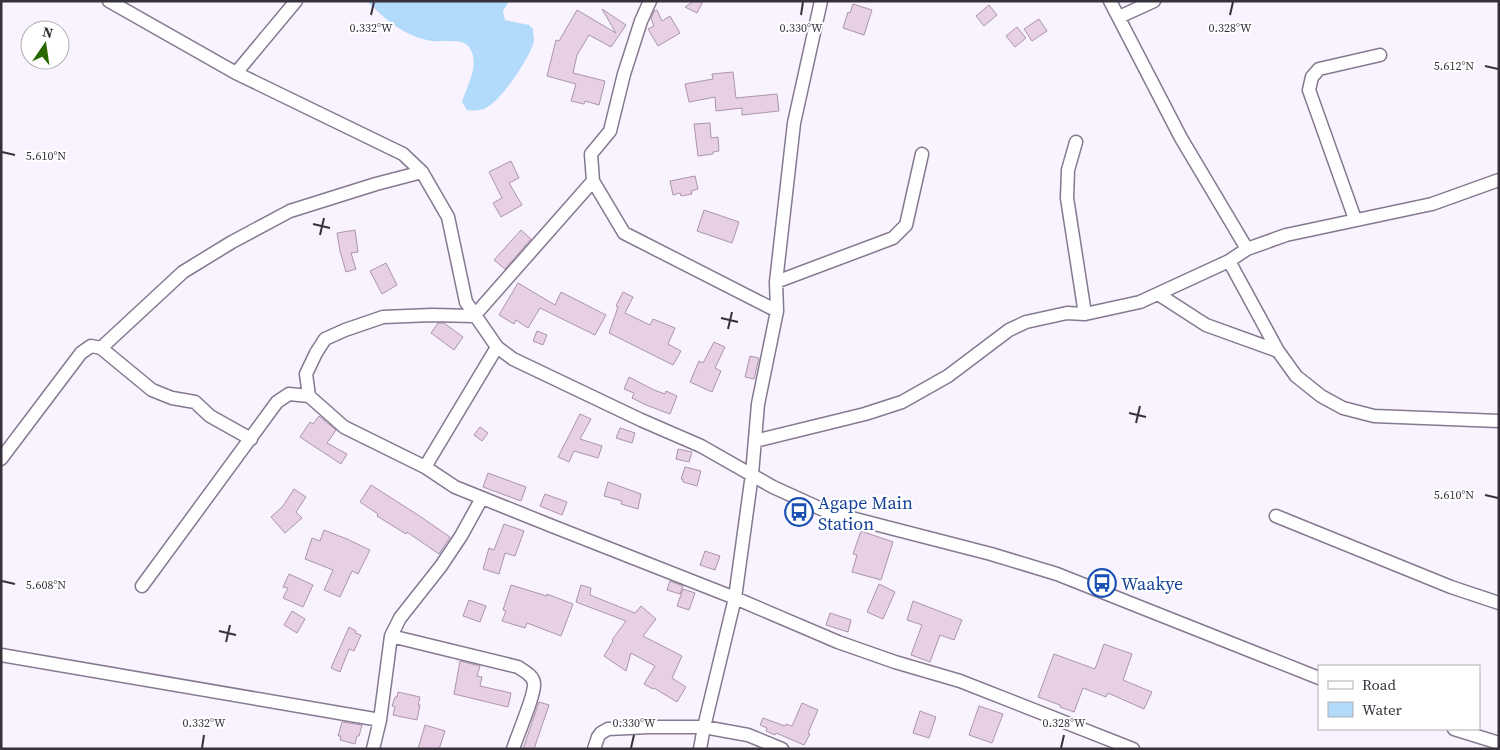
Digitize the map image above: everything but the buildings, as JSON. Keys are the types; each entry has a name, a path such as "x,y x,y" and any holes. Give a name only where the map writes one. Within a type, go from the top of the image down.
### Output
{"street":[{"path":"108,1 236,73 403,154 422,172 448,217 466,302 496,347 513,359 641,420 701,446 789,495 828,512 991,554 1058,574 1318,678"},
{"path":"236,73 296,1"},
{"path":"650,1 640,21 610,131 591,154 593,181 624,233 777,311"},
{"path":"700,749 735,598 752,474 758,404 777,311 776,282 794,123 822,1"},
{"path":"1110,1 1181,138 1247,249"},
{"path":"1119,17 1154,1"},
{"path":"1356,220 1309,90 1312,77 1319,69 1380,55"},
{"path":"1076,142 1068,170 1067,198 1085,314"},
{"path":"776,282 894,238 901,232 906,225 922,154"},
{"path":"101,348 183,272 232,242 290,211 376,184 422,172"},
{"path":"755,441 865,414 902,402 948,376 1009,330 1026,322 1067,313 1085,314 1140,302 1229,261 1247,249 1286,235 1432,204 1499,180"},
{"path":"309,396 306,374 316,352 325,339 383,317 474,316 593,181"},
{"path":"1229,261 1278,351 1296,376 1320,396 1343,408 1374,416 1499,421"},
{"path":"1158,294 1206,325 1278,351"},
{"path":"1,459 81,353 91,346 101,348 152,390 172,398 195,402 210,416 250,439"},
{"path":"425,468 496,347"},
{"path":"142,586 277,402 289,394 309,396 344,427 425,468 455,486 482,498 735,598 838,642 960,681 1133,749"},
{"path":"373,749 380,720 391,636 400,618 442,566 482,498"},
{"path":"1276,516 1450,587 1499,602"},
{"path":"391,636 518,667 530,675 534,682 532,693 512,749"},
{"path":"1,655 380,720"},
{"path":"594,749 601,733 608,729 628,727 704,727 748,735 782,749"},
{"path":"1457,730 1499,743"}],"water":[{"path":"367,1 509,1 503,11 505,20 529,25 533,29 534,41 522,67 495,101 481,110 467,110 462,102 470,82 474,60 469,47 457,41 422,39 404,31 396,27"}],"place":[{"name":"Agape Main Station","path":"799,512"},
{"name":"Waakye","path":"1102,583"}]}
